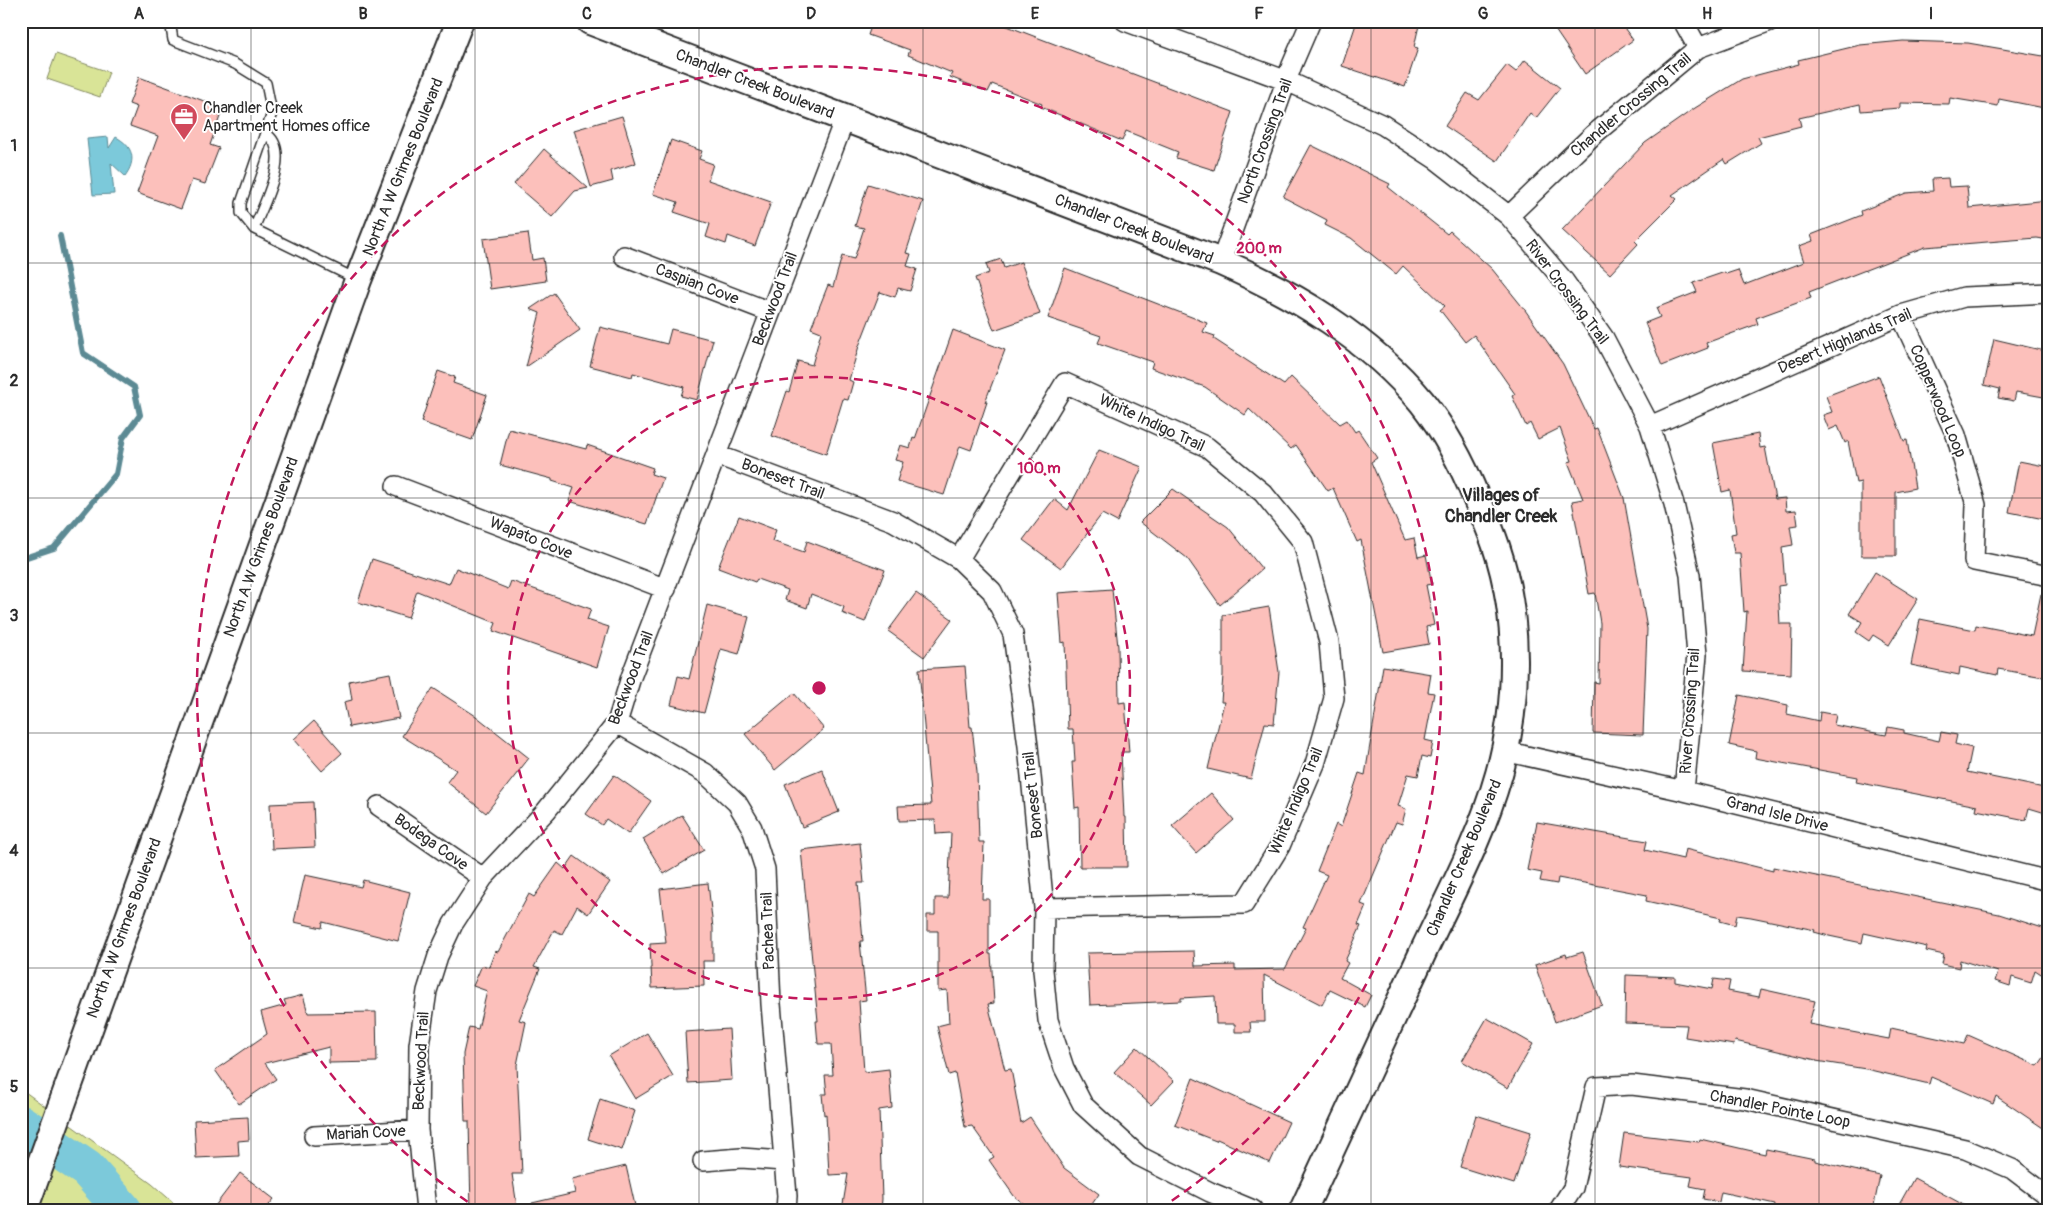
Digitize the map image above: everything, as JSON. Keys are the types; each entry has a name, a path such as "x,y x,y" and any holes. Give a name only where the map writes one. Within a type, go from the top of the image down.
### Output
{"street":[{"name":"North A W Grimes Boulevard","path":"24,1210 358,280 460,21"},
{"name":"Chandler Creek Boulevard","path":"590,21 1220,262 1283,291 1343,329 1397,375 1416,395 1453,448 1470,481 1497,547 1511,612 1513,686 1504,751 1492,797 1463,867 1303,1210"},
{"name":"River Crossing Trail","path":"1125,21 1287,81 1383,125 1437,160 1509,216 1564,281 1604,338 1650,426 1674,504 1690,575 1697,655 1684,790"},
{"name":"North Crossing Trail","path":"1220,262 1311,21"},
{"path":"1683,21 1698,48"},
{"name":"Chandler Crossing Trail","path":"1509,216 1593,135 1698,48 1770,21"},
{"name":"Beckwood Trail","path":"426,1210 418,1130 419,1045 427,991 438,956 452,924 482,878 546,811 617,723 631,677 718,455 770,312 845,118"},
{"name":"Caspian Cove","path":"624,256 770,312"},
{"name":"Desert Highlands Trail","path":"1650,426 1901,315 1964,297 2049,293"},
{"name":"Copperwood Loop","path":"1901,315 1956,435 1976,505 1974,562 2049,576"},
{"name":"White Indigo Trail","path":"959,559 1065,383 1207,448 1263,493 1303,542 1329,642 1334,698 1315,764 1280,846 1244,904 1044,908"},
{"name":"Boneset Trail","path":"718,455 893,521 959,559 992,591 1013,634 1028,746 1044,908 1043,970 1048,1020 1064,1068 1083,1105 1139,1156 1210,1192 1253,1210"},
{"name":"Wapato Cove","path":"396,486 666,589"},
{"name":"Pachea Trail","path":"617,723 705,773 717,782 737,803 758,841 766,869 771,1004 784,1160 786,1210"},
{"name":"Grand Isle Drive","path":"1504,751 1684,790 2049,881"},
{"name":"Bodega Cove","path":"379,806 482,878"},
{"name":"Chandler Pointe Loop","path":"1559,1210 1573,1188 1596,1087 1632,1085 1745,1098 1965,1149 2012,1170 2049,1197"},
{"name":"Mariah Cove","path":"314,1136 418,1130"},
{"path":"703,1161 741,1158 784,1160"}],"lane":[{"path":"170,21 173,40 234,64 266,83 272,113 240,203 241,213 254,229 358,280"},
{"path":"254,229 277,166 277,145 273,138 265,133"}],"green space":[{"path":"56,54 109,72 100,97 47,79"},
{"path":"21,1089 152,1184 182,1210 21,1210"}],"water":[{"path":"108,137 109,148 116,137 126,145 131,154 131,164 125,176 111,163 114,194 93,195 87,139"}],"building":[{"path":"873,21 994,21 1233,112 1214,170 1176,158 1178,152 1126,131 1122,141 1041,107 1042,104 992,84 988,92 950,77 952,73 908,55 910,50 868,35"},
{"path":"1357,21 1420,21 1414,47 1418,48 1405,87 1342,66"},
{"path":"1549,21 1619,21 1633,40 1585,74"},
{"path":"1903,41 1968,43 2049,57 2049,109 1999,99 1998,106 1950,98 1949,104 1900,103 1900,108 1861,111 1860,104 1799,118 1801,126 1758,137 1761,143 1727,164 1724,159 1672,195 1677,199 1635,241 1638,244 1610,274 1562,230 1645,143 1695,108 1742,79 1799,64 1798,60 1860,45"},
{"path":"1525,60 1560,88 1536,118 1530,113 1497,161 1445,126 1467,93 1479,100 1507,65 1516,72"},
{"name":"Chandler Creek Apartment Homes office","path":"139,77 223,108 210,145 219,148 205,184 192,180 181,209 137,193 158,136 130,126 137,107 129,104"},
{"path":"622,116 636,163 611,171 613,181 591,187 574,130"},
{"path":"671,140 702,151 699,159 713,164 708,180 771,202 755,246 728,236 726,244 706,237 710,224 674,212 678,202 653,194"},
{"path":"1311,145 1390,184 1388,187 1447,234 1450,231 1492,269 1525,310 1563,364 1594,429 1597,428 1624,498 1647,629 1643,735 1593,733 1594,682 1599,683 1600,623 1595,593 1589,594 1572,501 1583,499 1568,462 1572,461 1560,428 1538,439 1530,423 1526,426 1512,396 1515,394 1474,335 1465,342 1440,310 1445,306 1403,266 1396,274 1351,238 1325,225 1327,220 1283,197"},
{"path":"544,149 588,188 575,191 552,217 514,184"},
{"path":"1948,178 1949,187 1967,186 1969,208 2049,200 2049,240 2037,238 1925,247 1809,292 1811,298 1756,318 1758,324 1706,343 1708,348 1662,366 1645,323 1660,317 1656,308 1697,292 1693,283 1725,272 1726,274 1738,270 1744,285 1804,262 1799,246 1813,241 1811,235 1862,215 1861,211 1906,193 1933,191 1932,179"},
{"path":"868,184 923,201 906,253 911,254 907,266 917,269 910,291 898,288 895,297 880,292 859,346 849,380 853,382 848,400 843,399 826,454 772,436 787,391 789,392 798,361 812,365 821,332 811,328 828,285 833,287 842,256 854,259 864,228 855,226"},
{"path":"528,233 532,260 543,258 546,281 490,289 483,239"},
{"path":"1001,259 1004,268 1021,262 1040,314 994,330 975,278 989,273 986,264"},
{"path":"1065,268 1207,323 1203,332 1215,336 1214,339 1284,385 1291,377 1340,424 1347,420 1355,432 1358,430 1377,458 1371,462 1405,540 1414,538 1418,557 1426,555 1432,584 1426,585 1434,625 1426,627 1429,644 1383,652 1361,540 1357,542 1333,488 1328,491 1296,445 1291,449 1249,409 1245,415 1205,387 1151,368 1153,362 1098,343 1101,336 1048,318"},
{"path":"554,293 580,330 526,367 540,313 530,309"},
{"path":"600,327 667,344 671,329 713,340 697,400 681,396 684,387 633,373 632,377 590,366"},
{"path":"953,330 1005,350 985,402 987,402 971,450 960,446 944,495 897,481 903,462 895,460 900,445 910,448 913,438 915,439"},
{"path":"1994,339 2049,352 2049,398 2016,392 2014,401 1998,398 2000,389 1984,385"},
{"path":"438,371 455,377 453,383 487,395 472,440 421,422"},
{"path":"1879,376 1904,441 1907,440 1915,488 1896,492 1896,556 1861,556 1861,482 1856,483 1848,441 1845,443 1838,426 1829,430 1823,415 1832,412 1826,396"},
{"path":"509,429 586,449 587,445 653,468 651,474 663,478 647,524 569,501 574,488 552,481 552,479 500,465"},
{"path":"1758,434 1760,448 1765,447 1775,499 1785,498 1786,511 1796,510 1798,525 1790,526 1793,545 1782,547 1785,585 1778,586 1780,624 1792,624 1791,674 1743,671 1747,611 1744,612 1740,553 1734,553 1731,534 1736,533 1730,490 1722,492 1713,443"},
{"path":"1099,450 1142,467 1117,522 1102,514 1061,568 1023,540 1054,499 1068,510"},
{"path":"2019,461 2049,467 2049,520 2009,512"},
{"path":"1173,489 1228,527 1262,569 1220,605 1187,558 1140,522"},
{"path":"739,516 776,530 772,541 804,552 807,541 885,570 865,622 842,613 844,607 811,594 807,608 785,600 788,590 757,579 755,582 718,568"},
{"path":"372,559 449,584 456,568 508,589 511,581 591,609 587,620 609,627 597,667 493,631 496,623 417,591 408,618 358,602"},
{"path":"1875,572 1918,599 1889,645 1873,635 1869,641 1856,632 1862,622 1849,614"},
{"path":"1112,589 1118,647 1119,703 1125,702 1129,752 1121,752 1124,817 1126,817 1127,867 1080,867 1079,807 1075,808 1072,762 1075,762 1073,729 1068,729 1065,642 1062,643 1058,593"},
{"path":"916,593 952,619 924,657 888,631"},
{"path":"2041,594 2049,595 2049,678 1998,669 1997,675 1960,667 1959,675 1911,665 1920,619 1975,630 1976,625 2032,636"},
{"path":"707,605 749,617 739,654 721,649 704,713 671,705 678,676 689,679"},
{"path":"1269,607 1279,672 1274,724 1265,723 1251,779 1208,769 1224,702 1221,702 1223,615"},
{"path":"965,666 970,727 972,727 977,772 979,842 984,842 982,899 989,899 989,954 991,954 994,1003 988,1004 1005,1070 1011,1069 1021,1123 1030,1117 1064,1168 1099,1194 1088,1210 1032,1210 1014,1196 989,1160 994,1157 972,1126 965,1127 955,1073 949,1075 937,1026 949,1023 947,990 938,991 938,931 927,931 927,915 935,915 935,898 948,898 951,833 936,834 935,820 899,821 898,806 931,805 919,669"},
{"path":"1383,666 1431,674 1428,692 1434,693 1425,740 1433,742 1430,758 1422,756 1418,776 1408,774 1398,806 1406,809 1402,824 1396,822 1361,904 1366,906 1358,925 1361,926 1345,961 1348,963 1340,978 1371,995 1365,1007 1330,990 1322,1005 1264,975 1265,1022 1250,1022 1251,1032 1235,1032 1235,1024 1216,1024 1215,996 1181,998 1181,1001 1090,1005 1087,953 1194,951 1195,966 1235,965 1235,970 1285,969 1306,928 1303,927 1327,875 1317,871 1336,824 1341,827 1359,773 1365,775"},
{"path":"390,673 399,718 349,727 344,702 352,700 349,681"},
{"path":"433,688 476,716 529,758 486,813 447,782 456,770 402,736"},
{"path":"794,693 824,729 775,770 745,734"},
{"path":"1739,695 1788,705 1787,714 1819,721 1820,712 1836,715 1834,725 1886,735 1888,727 1904,730 1904,733 1939,741 1941,732 1957,735 1955,744 1972,748 1967,772 2049,789 2049,814 2029,808 2026,820 1976,810 1977,806 1856,782 1857,777 1755,758 1756,751 1729,745"},
{"path":"314,721 342,753 322,771 294,739"},
{"path":"822,769 839,812 802,827 785,784"},
{"path":"614,775 651,801 628,834 606,819 602,825 586,814"},
{"path":"1211,793 1234,820 1196,853 1172,826"},
{"path":"313,802 315,847 272,849 270,804"},
{"path":"682,815 704,850 664,874 643,839"},
{"path":"1537,822 1647,841 1645,850 1683,859 1685,849 1773,871 1773,867 1999,914 2049,930 2049,979 2035,970 2031,983 2012,977 2010,986 1995,981 1998,972 1960,960 1959,968 1942,964 1944,955 1926,951 1927,947 1864,933 1862,943 1814,932 1815,930 1737,915 1735,925 1720,921 1721,918 1646,901 1647,895 1558,878 1557,884 1540,881 1542,873 1527,870"},
{"path":"860,843 864,883 858,883 863,941 860,941 866,1000 859,1001 864,1072 889,1069 892,1108 879,1110 881,1210 842,1210 848,1174 829,1175 826,1114 824,1115 822,1094 827,1094 825,1075 833,1075 831,1044 818,1044 816,1021 818,1021 801,850"},
{"path":"574,856 610,882 588,914 577,906 562,934 554,930 534,967 540,969 519,1020 526,1022 517,1065 522,1174 512,1174 517,1206 509,1208 509,1210 471,1210 469,1121 465,1121 463,1054 469,1027 478,1029 487,991 473,986 482,965 489,967 495,951 498,952 529,894 534,897 558,863 565,869"},
{"path":"305,875 361,887 363,880 410,892 398,941 323,922 322,928 294,922"},
{"path":"708,883 713,928 713,961 703,961 704,986 652,988 650,944 666,943 660,889"},
{"path":"1583,952 1602,1005 1555,1022 1535,965 1566,954 1567,957"},
{"path":"1626,975 1675,977 1675,982 1712,989 1714,979 1730,981 1728,991 1759,997 1761,989 1815,1001 1809,1024 1889,1039 1891,1028 1964,1044 1968,1035 2038,1066 2049,1050 2049,1132 1996,1096 1993,1104 1931,1077 1929,1084 1866,1069 1816,1061 1735,1041 1734,1045 1685,1037 1687,1025 1625,1023"},
{"path":"303,995 308,1013 376,1012 377,1062 329,1063 329,1047 265,1063 276,1079 239,1104 215,1070 267,1034 261,1012 286,1005 284,1000"},
{"path":"1487,1018 1533,1044 1508,1088 1462,1061"},
{"path":"729,1029 732,1080 688,1083 685,1032"},
{"path":"647,1033 673,1076 635,1099 609,1056"},
{"path":"1137,1047 1174,1081 1151,1105 1114,1072"},
{"path":"1193,1078 1289,1122 1270,1163 1217,1139 1216,1141 1175,1125"},
{"path":"600,1099 635,1111 622,1150 588,1139"},
{"path":"1476,1115 1531,1132 1514,1184 1460,1167"},
{"path":"248,1117 249,1140 238,1141 239,1156 196,1158 194,1120"},
{"path":"1624,1133 1699,1142 1700,1139 1765,1154 1766,1149 1815,1159 1815,1161 1880,1176 1873,1210 1774,1210 1775,1204 1721,1192 1719,1202 1703,1199 1705,1189 1690,1186 1692,1177 1619,1167"},
{"path":"626,1166 636,1210 533,1210 532,1203 575,1193 572,1179"},
{"path":"240,1173 274,1199 265,1210 212,1210"},
{"path":"1914,1178 1973,1210 1896,1210"}],"waterway":[{"path":"21,559 54,548 116,474 123,438 140,415 134,387 83,353 60,236"},
{"path":"21,1124 87,1169 123,1210"}],"place":[{"name":"Chandler Creek Apartment Homes office","path":"184,141"}],"district":[{"name":"Villages of Chandler Creek","path":"1501,505"}]}
